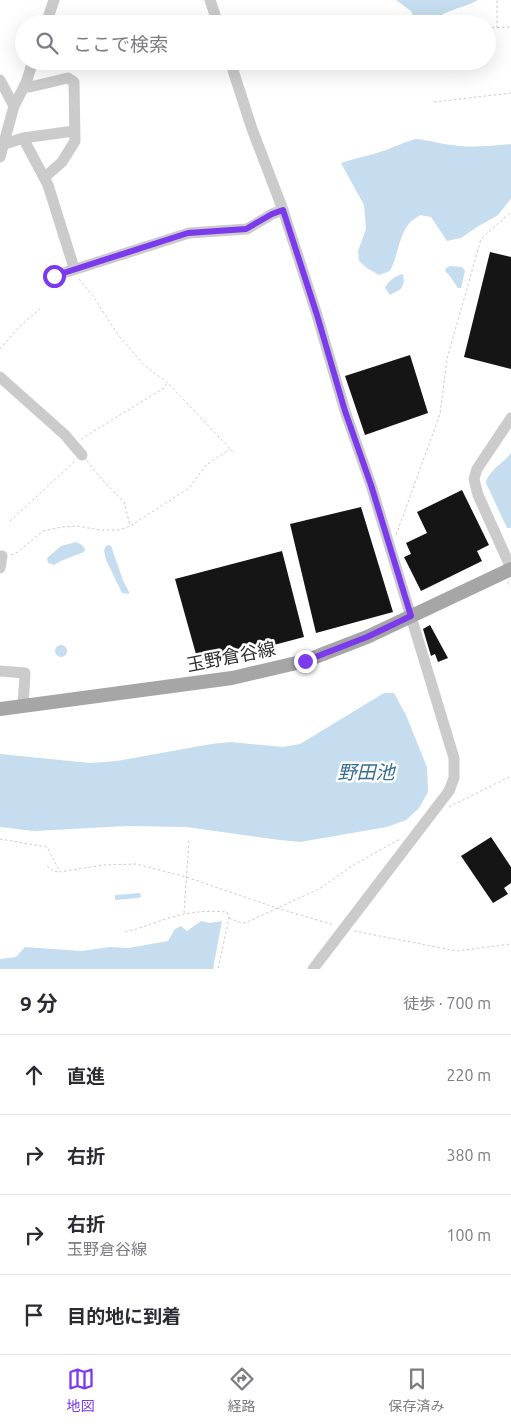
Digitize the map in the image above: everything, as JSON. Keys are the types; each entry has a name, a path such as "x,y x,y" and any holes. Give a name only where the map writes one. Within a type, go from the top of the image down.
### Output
{"main road":[{"name":"玉野倉谷線","path":"0,709 232,678 305,661 411,616 511,568"}],"street":[{"path":"49,15 54,0"},
{"path":"210,0 215,15"},
{"path":"0,158 14,106 30,70"},
{"path":"233,70 252,129 283,210 317,315 345,411 371,485 411,616 411,622 454,758 454,778 449,791 313,969"},
{"path":"24,86 30,88 68,78 74,82 74,141 72,148 62,162 45,177"},
{"path":"0,80 14,106"},
{"path":"4,143 23,138 74,131"},
{"path":"23,138 45,177 74,268"},
{"path":"54,276 74,268 188,233 246,229 283,210"},
{"path":"0,377 74,444 82,455"},
{"path":"511,418 477,469 474,479 478,495 511,568"},
{"path":"0,568 2,556"},
{"path":"0,671 25,672 23,706"}],"path":[{"path":"497,0 497,28 511,27"},
{"path":"434,102 511,93"},
{"path":"388,541 395,538 440,414 447,359 481,239 511,212"},
{"path":"74,268 74,274 81,280 119,336 144,366 168,383 236,454"},
{"path":"0,349 20,326 40,309"},
{"path":"74,444 164,388 168,383"},
{"path":"2,556 18,552 43,531 78,526 100,530 119,530 130,526 189,488 206,465 230,449"},
{"path":"10,521 82,455 105,483 124,502 130,526"},
{"path":"436,810 443,810 511,776"},
{"path":"229,918 245,923 319,889 355,864 413,831 418,832"},
{"path":"0,839 47,847 60,872"},
{"path":"184,914 189,841"},
{"path":"47,866 53,871 60,872 103,865 136,864 186,877 277,908 380,937 457,951 511,944"},
{"path":"125,932 184,914 213,911 226,912 229,918 218,969"}],"water":[{"path":"396,0 478,0 442,15 413,15 411,11"},
{"path":"416,139 466,146 511,144 511,198 498,215 461,238 447,241 431,217 420,215 410,222 405,230 390,271 379,275 359,261 358,251 366,229 364,205 341,163 378,153"},
{"path":"450,266 462,267 465,271 461,288 458,288 445,271"},
{"path":"403,274 404,282 401,289 390,295 385,288 386,286 395,277"},
{"path":"511,453 511,528 507,528 486,483 493,471"},
{"path":"76,542 82,545 85,549 84,552 54,565 48,563 47,558 61,546"},
{"path":"109,545 129,594 122,593 106,560 104,550"},
{"path":"59,645 63,645 67,651 63,657 59,657 55,653 55,649"},
{"name":"野田池","path":"384,693 394,693 406,715 427,767 428,792 419,808 406,820 387,827 300,842 186,827 127,826 34,831 0,827 0,754 90,763 117,761 231,742 283,747 300,744"},
{"path":"140,893 141,897 138,898 115,900 115,895"},
{"path":"201,921 210,923 222,921 213,969 0,969 0,959 16,957 25,947 81,951 110,947 129,948 168,941 175,929 181,926 187,931"}],"building":[{"path":"490,252 511,257 511,369 464,357"},
{"path":"410,355 428,413 365,435 345,376"},
{"path":"462,490 489,545 477,551 482,561 421,591 404,557 411,554 406,543 427,533 417,512"},
{"path":"361,507 393,612 316,633 290,524"},
{"path":"282,551 304,637 199,665 175,579"},
{"path":"430,625 448,658 438,662 435,654 431,656 423,629"},
{"path":"491,837 511,867 511,883 504,888 508,894 493,903 461,856"}],"route":[{"path":"54,276 74,268 188,233 246,229 283,210 411,616 367,637 305,661"}]}
